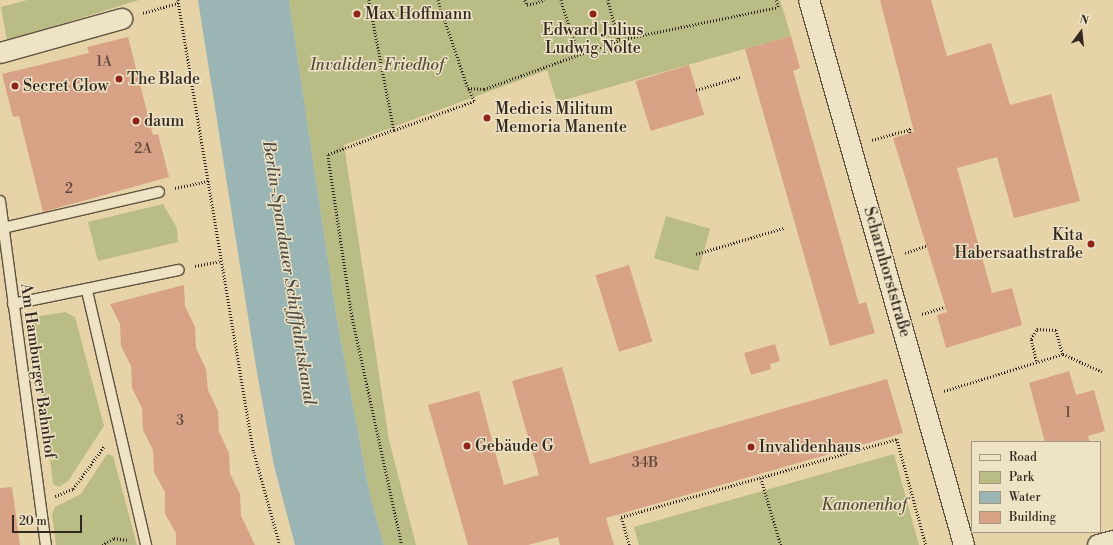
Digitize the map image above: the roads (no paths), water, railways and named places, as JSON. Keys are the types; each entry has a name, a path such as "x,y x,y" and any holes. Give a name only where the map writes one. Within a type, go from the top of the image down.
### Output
{"street":[{"name":"Scharnhorststraße","path":"809,0 964,545"},
{"path":"0,54 122,19"},
{"path":"1098,545 1113,541"}],"lane":[{"path":"3,228 158,192"},
{"name":"Am Hamburger Bahnhof","path":"0,201 46,545"},
{"path":"13,304 179,270"},
{"path":"87,290 120,424 145,540"}],"water":[{"name":"Berlin-Spandauer Schifffahrtskanal","path":"198,0 289,0 337,320 371,500 384,545 295,545 274,466 256,367"}],"place":[{"name":"Max Hoffmann","path":"357,14"},
{"name":"Edward Julius Ludwig Nolte","path":"593,14"},
{"name":"The Blade","path":"119,79"},
{"name":"Secret Glow","path":"15,86"},
{"name":"Medicis Militum Memoria Manente","path":"487,118"},
{"name":"daum","path":"136,121"},
{"name":"Kita Habersaathstraße","path":"1091,244"},
{"name":"Gebäude G","path":"467,446"},
{"name":"Invalidenhaus","path":"751,447"}],"park label":[{"name":"Invaliden-Friedhof","path":"377,65"},
{"name":"Kanonenhof","path":"864,505"}]}
